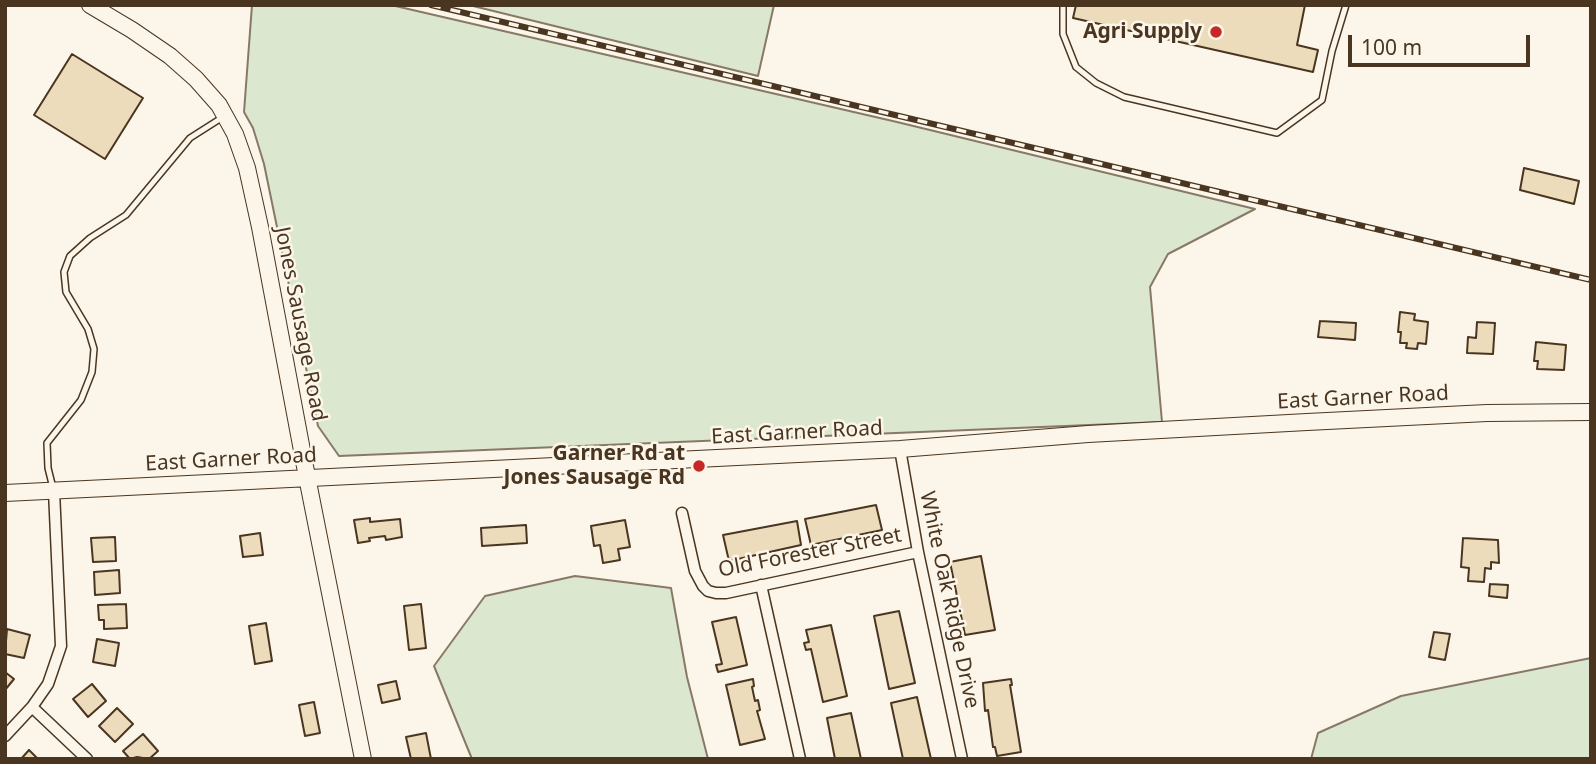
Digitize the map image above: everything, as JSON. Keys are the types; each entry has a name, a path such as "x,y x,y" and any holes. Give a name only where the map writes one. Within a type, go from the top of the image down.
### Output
{"main road":[{"name":"Jones Sausage Road","path":"90,5 170,56 196,79 219,105 235,134 247,168 363,759"},
{"name":"East Garner Road","path":"5,493 900,449 1075,435 1487,413 1591,412"}],"street":[{"name":"White Oak Ridge Drive","path":"900,449 918,552 962,759"},
{"path":"5,736 32,707 48,684 61,646 54,491"},
{"name":"Old Forester Street","path":"682,513 695,570 708,591 726,593 918,552"},
{"path":"761,585 800,759"},
{"path":"32,707 87,759"}],"lane":[{"path":"1063,5 1063,34 1076,67 1096,83 1124,97 1277,133 1322,100 1332,51 1346,5"},
{"path":"54,491 48,468 47,443 81,400 92,372 94,349 88,329 66,292 64,272 70,256 90,238 126,215 190,138 225,116"}],"green space":[{"path":"252,5 391,5 897,122 1255,209 1168,254 1150,287 1162,422 339,456 318,426 264,164 253,128 244,112"},
{"path":"469,5 774,5 758,76"},
{"path":"575,576 671,588 687,677 708,759 472,759 434,666 485,596"},
{"path":"1591,658 1591,759 1311,759 1318,733 1401,696"}],"building":[{"name":"Agri Supply","path":"1076,5 1305,5 1297,45 1318,50 1313,72 1073,18"},
{"path":"72,54 143,98 105,159 34,115"},
{"path":"1524,168 1579,181 1574,204 1520,190"},
{"path":"1400,312 1415,314 1414,320 1428,322 1426,344 1418,343 1417,349 1406,348 1407,343 1400,343"},
{"path":"1320,321 1356,323 1355,340 1318,337"},
{"path":"1477,322 1495,323 1493,354 1467,353 1468,337 1476,338"},
{"path":"1536,342 1566,345 1564,370 1537,369 1538,361 1534,361"},
{"path":"876,505 882,530 811,545 805,519"},
{"path":"370,518 370,522 400,519 402,537 386,540 385,536 369,538 370,541 358,543 354,520"},
{"path":"625,520 630,547 618,549 620,560 603,563 600,545 594,546 591,526"},
{"path":"797,521 801,545 729,561 723,535"},
{"path":"526,525 527,543 482,546 481,528"},
{"path":"260,533 263,555 243,557 240,536"},
{"path":"115,537 116,561 93,562 91,538"},
{"path":"1463,538 1498,540 1499,563 1491,562 1491,569 1485,568 1484,582 1468,581 1469,568 1461,567"},
{"path":"981,556 995,630 965,635 950,562"},
{"path":"119,570 120,593 95,595 94,572"},
{"path":"1490,584 1508,585 1507,598 1489,596"},
{"path":"126,604 127,628 104,629 104,620 99,620 98,605"},
{"path":"421,604 426,648 409,650 404,606"},
{"path":"899,611 915,683 889,689 874,616"},
{"path":"736,617 747,665 718,672 716,665 722,664 712,622"},
{"path":"266,623 272,661 255,664 249,626"},
{"path":"831,625 847,696 823,702 811,649 806,650 804,643 809,642 806,630"},
{"path":"7,629 30,635 24,658 5,654"},
{"path":"1434,632 1450,634 1445,660 1429,657"},
{"path":"97,639 119,643 115,666 93,662"},
{"path":"5,672 14,679 5,690"},
{"path":"753,679 752,687 755,701 758,700 760,710 757,711 765,739 740,745 726,685"},
{"path":"1011,679 1021,752 997,756 993,747 988,710 985,711 983,683"},
{"path":"396,681 400,699 382,703 378,685"},
{"path":"92,684 106,701 88,717 73,699"},
{"path":"917,697 931,759 903,759 891,703"},
{"path":"314,702 320,733 305,736 299,705"},
{"path":"117,708 133,724 115,742 99,726"},
{"path":"851,713 861,759 835,759 827,718"},
{"path":"426,733 431,759 411,759 406,737"},
{"path":"143,734 158,751 149,759 130,759 123,751"},
{"path":"29,750 38,759 21,759"}],"railway":[{"path":"431,5 1591,280"}],"place":[{"name":"Agri Supply","path":"1216,32"},
{"name":"Garner Rd at Jones Sausage Rd","path":"699,466"}]}
